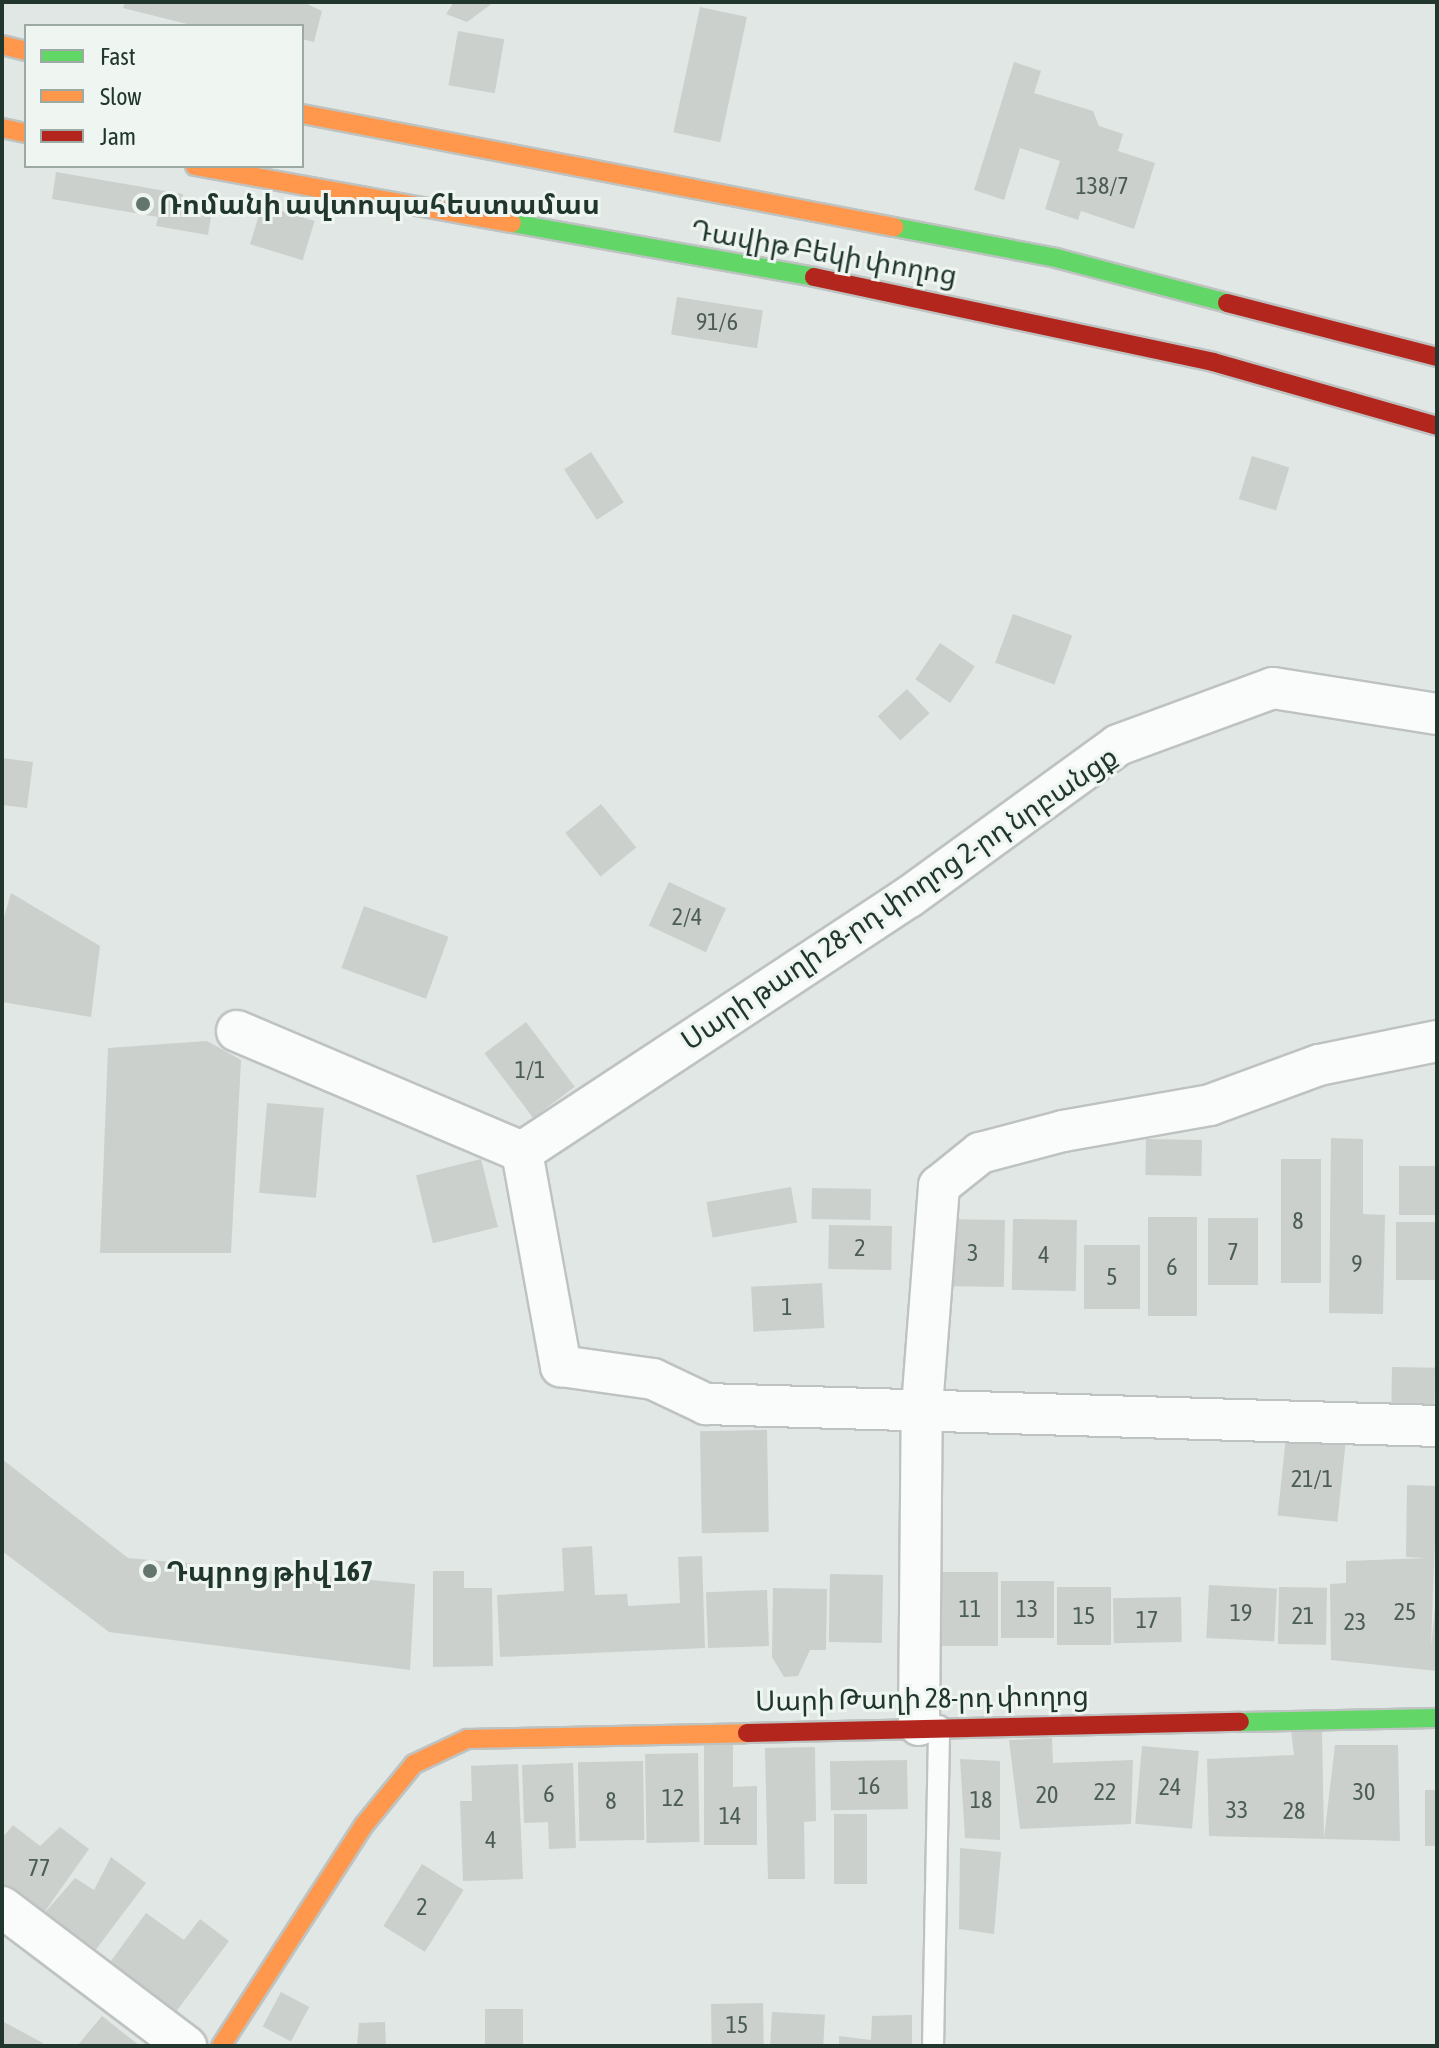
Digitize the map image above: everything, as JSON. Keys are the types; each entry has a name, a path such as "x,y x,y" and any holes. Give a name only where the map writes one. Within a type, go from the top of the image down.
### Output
{"main road":[{"path":"2,45 24,50"},
{"name":"Դավիթ Բեկի փողոց","path":"304,114 1056,258 1437,357"},
{"path":"2,128 24,133"},
{"name":"Դավիթ Բեկի փողոց","path":"206,168 906,293 1213,362 1437,426"},
{"name":"Սարի Թաղի 28-րդ փողոց","path":"221,2046 364,1825 414,1764 467,1739 929,1724 1437,1718"}],"street":[{"name":"Սարի թաղի 28-րդ փողոց 2-րդ նրբանցք","path":"522,1152 909,897 1118,745 1273,688 1437,714"},
{"path":"237,1031 522,1152 561,1366 653,1379 706,1404 922,1407 1437,1426"},
{"path":"929,1724 922,1407 939,1186 958,1165 1063,1131 1210,1105 1319,1065 1437,1041"},
{"path":"2,1907 186,2046"}],"lane":[{"path":"929,1724 933,2046"}],"building":[{"path":"125,2 303,2 322,11 314,42 304,40 304,24 187,24 123,8"},
{"path":"454,2 494,2 467,22 446,14"},
{"path":"700,7 747,17 720,142 673,132"},
{"path":"458,31 504,39 495,93 448,85"},
{"path":"1014,62 1041,71 1034,93 1093,111 1099,126 1123,134 1118,151 1155,163 1134,229 1081,211 1078,220 1045,209 1060,161 1020,148 1004,200 974,190"},
{"path":"56,172 183,194 182,205 212,210 208,235 156,226 158,217 52,199"},
{"path":"262,205 315,221 303,260 250,244"},
{"path":"677,297 763,311 757,348 671,335"},
{"path":"591,452 624,502 597,520 564,469"},
{"path":"1252,456 1289,467 1276,510 1239,499"},
{"path":"1013,614 1072,636 1054,684 995,663"},
{"path":"940,643 975,666 950,703 915,679"},
{"path":"907,689 930,713 900,740 878,716"},
{"path":"2,758 33,762 27,808 2,805"},
{"path":"601,804 636,848 600,876 565,833"},
{"path":"669,882 726,909 706,952 649,926"},
{"path":"11,893 100,946 91,1017 2,1002 2,924"},
{"path":"364,906 449,937 426,999 341,968"},
{"path":"526,1022 575,1087 533,1118 484,1053"},
{"path":"207,1041 241,1060 231,1253 100,1253 108,1048"},
{"path":"267,1103 324,1108 316,1198 259,1193"},
{"path":"1331,1138 1363,1139 1363,1214 1385,1215 1383,1314 1329,1313"},
{"path":"1146,1139 1202,1140 1201,1176 1145,1175"},
{"path":"481,1159 498,1227 433,1243 416,1175"},
{"path":"1281,1159 1321,1159 1321,1283 1281,1283"},
{"path":"1399,1166 1437,1166 1437,1215 1399,1215"},
{"path":"791,1187 797,1222 713,1237 706,1202"},
{"path":"812,1188 871,1189 870,1220 811,1219"},
{"path":"1148,1217 1197,1217 1197,1316 1148,1316"},
{"path":"1208,1218 1258,1218 1258,1285 1208,1285"},
{"path":"941,1219 1005,1220 1004,1287 940,1286"},
{"path":"1013,1219 1077,1220 1076,1291 1012,1290"},
{"path":"1396,1222 1437,1222 1437,1280 1396,1280"},
{"path":"829,1225 892,1226 891,1270 828,1269"},
{"path":"1084,1245 1140,1245 1140,1309 1084,1309"},
{"path":"822,1283 824,1328 753,1332 751,1287"},
{"path":"1392,1367 1435,1368 1434,1411 1391,1410"},
{"path":"767,1430 769,1532 702,1533 700,1431"},
{"path":"1286,1436 1346,1442 1337,1522 1278,1516"},
{"name":"Դպրոց թիվ 167","path":"2,1459 128,1558 415,1584 410,1670 109,1632 2,1551"},
{"path":"1407,1485 1437,1486 1431,1646 1437,1588 1437,1671 1331,1660 1330,1584 1346,1583 1346,1561 1427,1558 1406,1557"},
{"path":"592,1546 595,1595 627,1594 628,1606 680,1603 678,1557 702,1556 705,1648 500,1657 497,1595 564,1591 562,1548"},
{"path":"433,1571 464,1571 464,1588 492,1588 493,1666 433,1667"},
{"path":"942,1572 998,1572 998,1646 942,1646"},
{"path":"830,1574 883,1575 882,1643 829,1642"},
{"path":"1001,1581 1054,1581 1054,1638 1001,1638"},
{"path":"1209,1585 1277,1589 1274,1641 1206,1638"},
{"path":"1057,1587 1111,1587 1111,1645 1057,1645"},
{"path":"1279,1587 1327,1588 1326,1645 1278,1644"},
{"path":"773,1588 827,1589 826,1650 810,1650 798,1676 784,1677 772,1657"},
{"path":"767,1590 769,1646 708,1648 706,1592"},
{"path":"1181,1597 1182,1642 1114,1643 1113,1598"},
{"path":"1291,1730 1322,1730 1324,1838 1335,1745 1398,1745 1400,1841 1209,1836 1207,1759 1294,1755"},
{"path":"1052,1738 1053,1763 1133,1760 1131,1824 1020,1829 1009,1740"},
{"path":"704,1742 733,1742 733,1787 757,1786 757,1845 704,1845"},
{"path":"1142,1746 1199,1751 1192,1829 1135,1824"},
{"path":"815,1747 816,1821 804,1822 805,1879 768,1879 765,1748"},
{"path":"698,1753 700,1842 647,1843 645,1754"},
{"path":"960,1759 1000,1761 1000,1840 965,1838"},
{"path":"907,1760 908,1809 831,1810 830,1761"},
{"path":"643,1761 644,1840 579,1841 578,1762"},
{"path":"573,1763 576,1848 549,1849 548,1822 524,1823 522,1765"},
{"path":"518,1764 523,1879 463,1881 460,1801 472,1801 471,1766"},
{"path":"1425,1790 1437,1790 1437,1846 1425,1846"},
{"path":"834,1814 867,1814 867,1884 834,1884"},
{"path":"13,1825 40,1846 60,1827 89,1849 41,1917 75,1878 94,1890 111,1857 146,1883 91,1956 2,1887 2,1838"},
{"path":"960,1848 1001,1852 994,1934 959,1929"},
{"path":"422,1864 464,1890 425,1952 383,1926"},
{"path":"146,1913 184,1940 200,1919 229,1941 175,2013 108,1965"},
{"path":"281,1992 309,2007 291,2041 263,2026"},
{"path":"763,2003 764,2046 712,2046 711,2004"},
{"path":"485,2009 523,2009 523,2046 485,2046"},
{"path":"772,2012 825,2015 823,2046 770,2046"},
{"path":"912,2015 912,2046 839,2046 839,2036 871,2040 872,2016"},
{"path":"102,2016 140,2046 77,2046"},
{"path":"2,2021 43,2043 41,2046 2,2046"},
{"path":"385,2022 386,2046 357,2046 359,2023"}],"traffic: fast":[{"path":"512,223 814,277"},
{"path":"894,227 1056,258 1227,303"},
{"path":"1240,1722 1437,1718"}],"traffic: slow":[{"path":"2,45 24,50"},
{"path":"304,114 894,227"},
{"path":"2,128 24,133"},
{"path":"206,168 512,223"},
{"path":"221,2046 364,1825 414,1764 467,1739 747,1733"}],"traffic: jam":[{"path":"814,277 1213,362 1437,426"},
{"path":"1227,303 1437,357"},
{"path":"747,1733 1240,1722"}],"place":[{"name":"Ռոմանի ավտոպահեստամաս","path":"143,204"},
{"name":"Դպրոց թիվ 167","path":"150,1571"}]}
